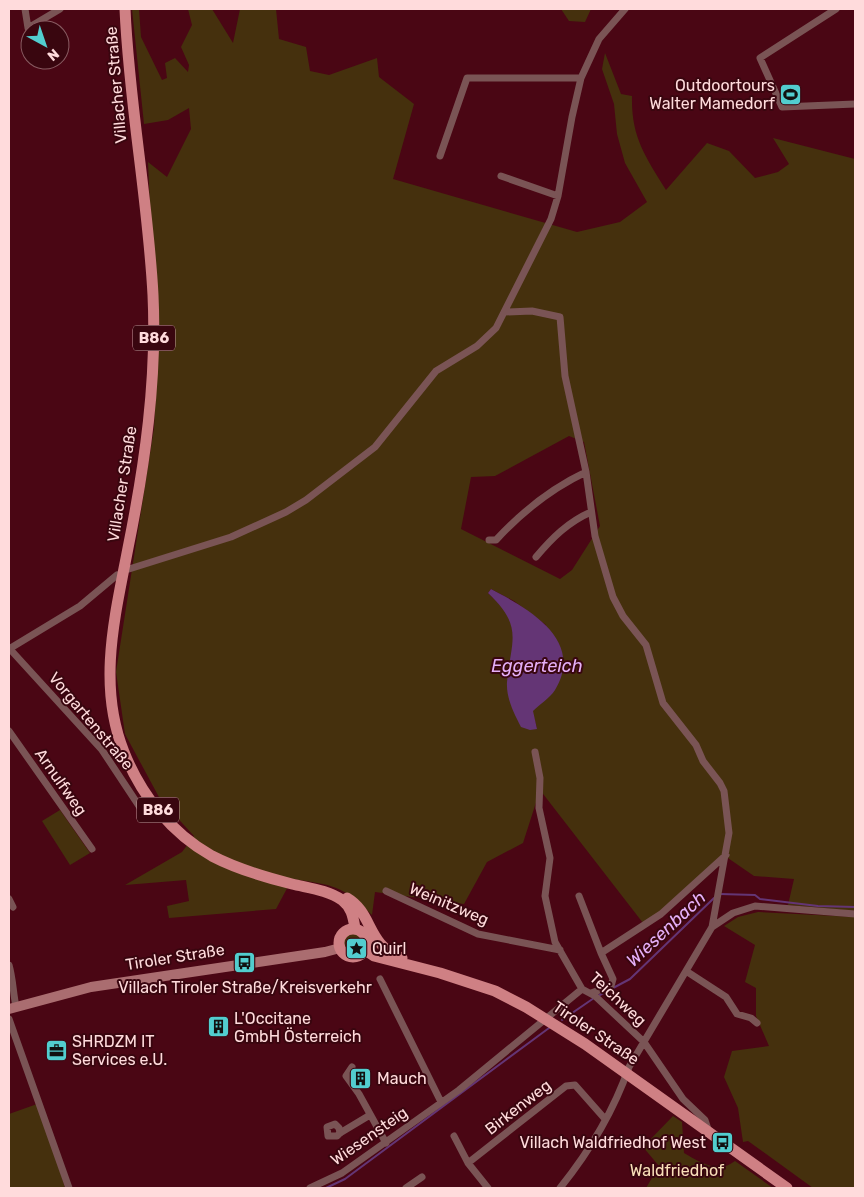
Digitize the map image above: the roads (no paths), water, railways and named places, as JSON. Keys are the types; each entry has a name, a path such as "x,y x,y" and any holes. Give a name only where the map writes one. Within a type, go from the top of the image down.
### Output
{"main road":[{"name":"Villacher Straße","path":"125,9 131,91 148,238 154,342 143,464 111,645 109,666 112,704 123,750 131,768 147,796 168,823 214,857 251,872 320,891"},
{"name":"B86","path":"320,891 324,888 334,890 354,902 384,950 414,962 418,967"},
{"name":"B86","path":"320,891 342,900 348,906 353,915 355,928"},
{"path":"355,928 365,936 367,943 365,950 353,957 345,955 340,948 339,940 342,933 355,928"},
{"name":"Tiroler Straße","path":"12,1008 92,987 325,952 340,948"},
{"name":"Tiroler Straße","path":"365,950 374,956 418,967 495,992 546,1018 787,1188"}],"street":[{"path":"25,9 28,28 60,9"},
{"path":"129,569 231,537 286,512 306,500 374,447 436,371 477,346 496,328 551,219 558,196 581,78 599,39 625,9"},
{"path":"836,9 760,58 782,108 855,104"},
{"path":"440,156 467,78 581,78"},
{"path":"501,176 558,196"},
{"path":"505,312 532,311 560,316 565,376 586,472 595,536 613,597 623,616 646,645 663,704 696,745 703,761 724,791 729,832 712,927 626,1073 605,1119 582,1158 560,1188"},
{"path":"489,540 496,540 519,516 569,480 586,472"},
{"path":"536,557 550,539 577,518 591,512"},
{"path":"9,648 80,606 117,575"},
{"name":"Vorgartenstraße","path":"9,648 102,750 145,815"},
{"name":"Arnulfweg","path":"9,731 92,849"},
{"name":"Teichweg","path":"535,752 540,778 539,808 550,858 545,896 555,942 582,989 594,996 644,1042 683,1099 705,1120 709,1132"},
{"path":"601,953 661,914 726,855"},
{"name":"Weinitzweg","path":"386,891 478,934 560,950"},
{"path":"579,896 613,979 611,986 594,996"},
{"path":"712,927 733,913 755,906 855,914"},
{"name":"Tiroler Straße","path":"9,965 14,983 12,1008"},
{"path":"686,971 726,997 737,1014 751,1018 757,1023"},
{"path":"380,979 441,1102"},
{"name":"Wiesensteig","path":"310,1188 342,1173 386,1143 465,1085 582,989"},
{"path":"9,1019 69,1188"},
{"path":"352,1067 346,1076 359,1094 386,1143"},
{"name":"Birkenweg","path":"468,1163 566,1086 575,1085 605,1119"},
{"path":"340,1132 370,1115"},
{"path":"454,1136 468,1163 488,1188"},
{"path":"406,1188 422,1177"}],"water":[{"name":"Eggerteich","path":"491,589 521,606 548,628 558,641 563,656 562,672 555,690 533,711 537,729 530,730 521,727 511,705 507,682 512,644 511,625 507,615 488,593"}],"waterway":[{"name":"Wiesenbach","path":"720,894 755,895 760,899 818,906 855,907"},
{"name":"Wiesenbach","path":"598,996 630,979 714,898"},
{"name":"Wiesenbach","path":"562,1020 594,998"},
{"name":"Wiesenbach","path":"326,1188 345,1179 549,1028"}],"place":[{"name":"Outdoortours Walter Mamedorf","path":"791,94"},
{"name":"Quirl","path":"356,948"},
{"name":"Villach Tiroler Straße/Kreisverkehr","path":"245,963"},
{"name":"L'Occitane GmbH Österreich","path":"218,1027"},
{"name":"SHRDZM IT Services e.U.","path":"56,1050"},
{"name":"Mauch","path":"361,1078"},
{"name":"Villach Waldfriedhof West","path":"722,1142"}],"park label":[{"name":"Waldfriedhof","path":"677,1170"}]}
